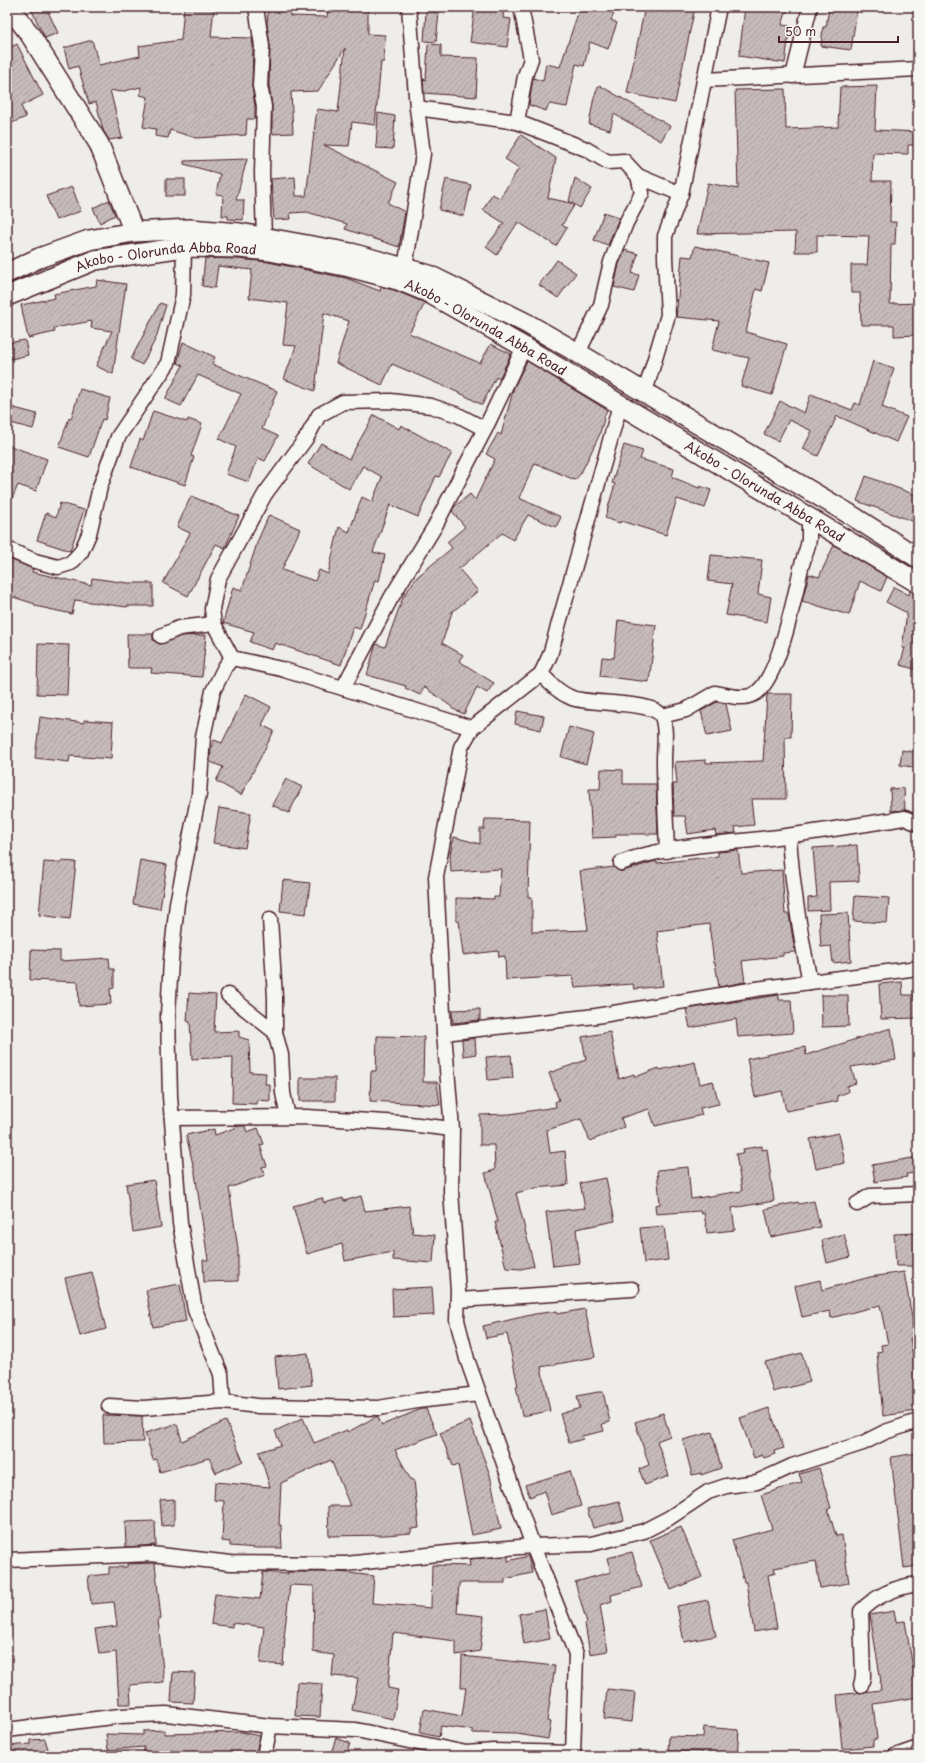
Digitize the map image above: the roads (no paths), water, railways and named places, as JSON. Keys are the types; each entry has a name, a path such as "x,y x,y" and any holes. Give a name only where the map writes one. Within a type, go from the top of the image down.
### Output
{"main road":[{"path":"9,7 29,33 99,144 134,232"},
{"name":"Akobo - Olorunda Abba Road","path":"7,273 39,258 89,240 134,232 189,229 240,233 351,253 429,275 526,323 578,353 851,515 918,558"},
{"name":"Akobo - Olorunda Abba Road","path":"7,296 95,260 184,247 239,248 270,251 349,267 398,280 427,292 524,347 918,583"}],"street":[{"path":"256,7 262,46 260,86 264,106 262,172 264,238"},
{"path":"405,268 423,154 417,108 409,7"},
{"path":"517,122 531,59 521,7"},
{"path":"645,392 668,316 664,257 665,236 681,194 719,7"},
{"path":"793,76 810,7"},
{"path":"704,80 918,69"},
{"path":"417,108 517,122 586,149 608,162 624,161 638,176 681,194"},
{"path":"578,353 601,305 611,262 626,223 642,193 638,176"},
{"path":"7,549 35,561 58,567 71,563 81,552 89,534 100,487 118,437 168,363 183,295 184,247"},
{"path":"343,688 391,598 435,526 485,429 524,347"},
{"path":"472,728 281,669 232,658 214,624 212,608 218,579 265,494 307,437 319,415 343,402 391,401 431,406 458,415 485,429"},
{"path":"7,1730 120,1716 166,1714 270,1726 356,1730 466,1754 494,1751 573,1754 576,1654 533,1546 467,1359 457,1320 458,1300 451,1191 452,1129 444,1033 436,877 462,746 472,728 541,674 550,655 620,405"},
{"path":"662,716 686,710 715,693 745,698 757,692 766,682 773,668 783,639 796,594 808,541 809,518"},
{"path":"161,636 179,628 214,624"},
{"path":"223,1402 221,1374 195,1310 180,1222 170,1096 168,1015 171,960 177,903 199,794 203,737 213,691 224,667 232,658"},
{"path":"541,674 561,693 573,699 598,703 635,705 654,710 662,716 664,726 667,851"},
{"path":"621,863 639,855 789,836 905,818 918,824"},
{"path":"789,836 792,879 800,934 810,982"},
{"path":"270,919 275,1032 281,1055 283,1093 288,1117"},
{"path":"444,1033 596,1016 756,989 918,968"},
{"path":"228,995 275,1032"},
{"path":"172,1118 307,1117 401,1123 452,1129"},
{"path":"857,1204 870,1196 918,1194"},
{"path":"458,1300 632,1290"},
{"path":"109,1406 143,1408 223,1402 258,1406 379,1408 417,1401 479,1394"},
{"path":"7,1560 151,1554 231,1563 346,1564 456,1552 533,1546 591,1544 644,1531 669,1518 708,1492 726,1486 757,1482 792,1466 863,1443 885,1432 918,1422"},
{"path":"860,1685 863,1677 861,1610 872,1600 902,1586 918,1584"},
{"path":"264,1756 270,1726"},
{"path":"894,1756 918,1748"}]}
